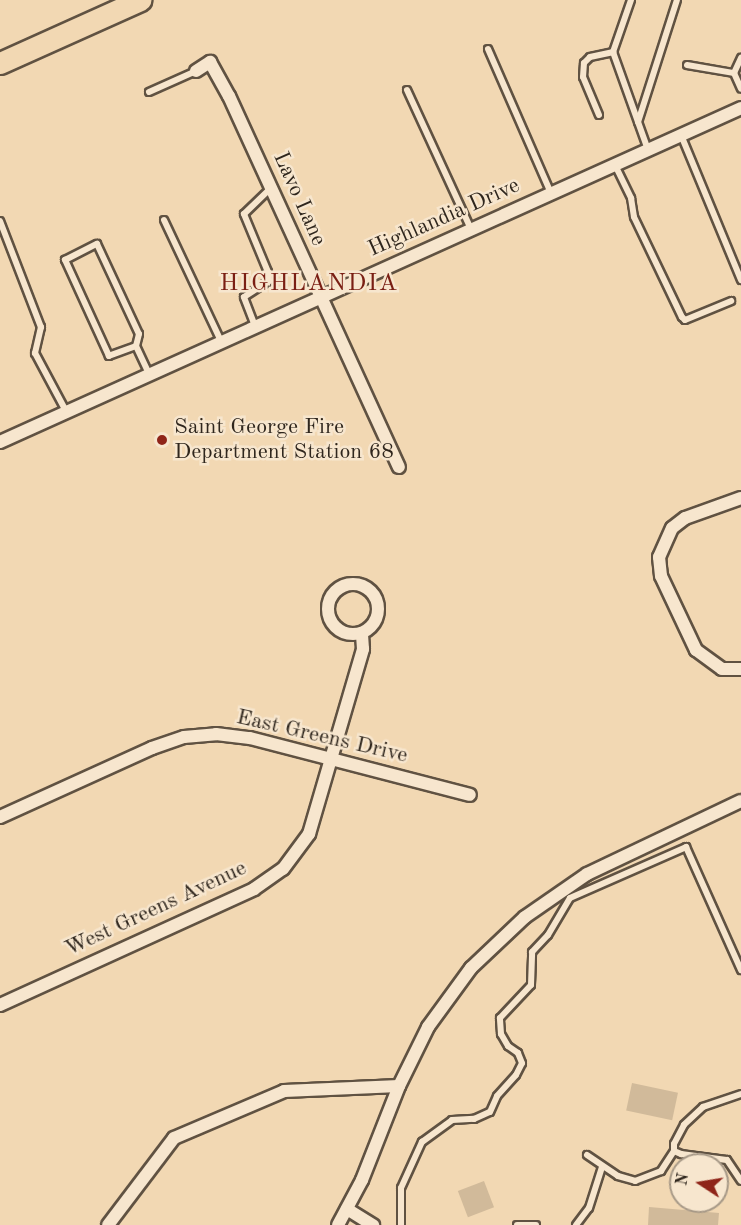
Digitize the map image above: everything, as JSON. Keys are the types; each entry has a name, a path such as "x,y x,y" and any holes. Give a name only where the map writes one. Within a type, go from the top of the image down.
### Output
{"highway":[{"path":"0,63 140,0"}],"street":[{"name":"Lavo Lane","path":"196,71 210,62 272,187 399,467"},
{"name":"Highlandia Drive","path":"0,442 741,108"},
{"path":"741,498 685,518 672,528 662,543 662,576 696,650 722,669 741,669"},
{"path":"346,585 363,586 375,597 378,614 369,629 362,633 339,630 329,618 329,602 346,585"},
{"name":"West Greens Avenue","path":"0,1005 254,889 283,869 309,834 333,759 363,650 362,633"},
{"name":"East Greens Drive","path":"0,817 184,737 216,734 250,738 470,795"},
{"path":"338,1225 348,1209 399,1086 428,1027 471,968 525,917 587,874 741,801"},
{"path":"108,1225 174,1138 284,1091 399,1086"},
{"path":"348,1209 373,1225"}],"lane":[{"path":"631,0 613,52 648,150"},
{"path":"638,122 677,0"},
{"path":"488,49 551,193"},
{"path":"599,115 583,77 584,63 590,57 613,52"},
{"path":"741,58 734,73 741,89"},
{"path":"687,64 734,73"},
{"path":"149,92 196,71"},
{"path":"407,90 471,228"},
{"path":"681,135 741,280"},
{"path":"615,165 632,198 634,218 682,317 685,320 731,302"},
{"path":"255,326 244,297 269,281 268,272 244,214 272,187"},
{"path":"164,220 221,341"},
{"path":"0,221 41,327 35,353 66,411"},
{"path":"136,346 109,356 65,260 98,244 138,334 136,346 149,374"},
{"path":"401,1225 401,1188 422,1142 452,1120 474,1119 490,1112 497,1096 516,1075 522,1063 518,1053 508,1046 501,1034 500,1018 510,1004 531,985 532,952 548,935 570,898 686,847 741,970"},
{"path":"587,1155 602,1167 626,1180 645,1179 661,1171 674,1151 679,1130 692,1116 718,1100 741,1094"},
{"path":"674,1151 727,1160 741,1180"},
{"path":"576,1225 590,1208 602,1167"},
{"path":"517,1225 536,1225"}],"shaded area":[{"path":"632,1083 678,1093 672,1120 626,1110"},
{"path":"484,1181 494,1207 468,1217 458,1191"},
{"path":"649,1207 669,1209 669,1213 719,1213 718,1225 648,1225"}],"place":[{"name":"Saint George Fire Department Station 68","path":"162,440"}],"district":[{"name":"HIGHLANDIA","path":"309,285"}]}
